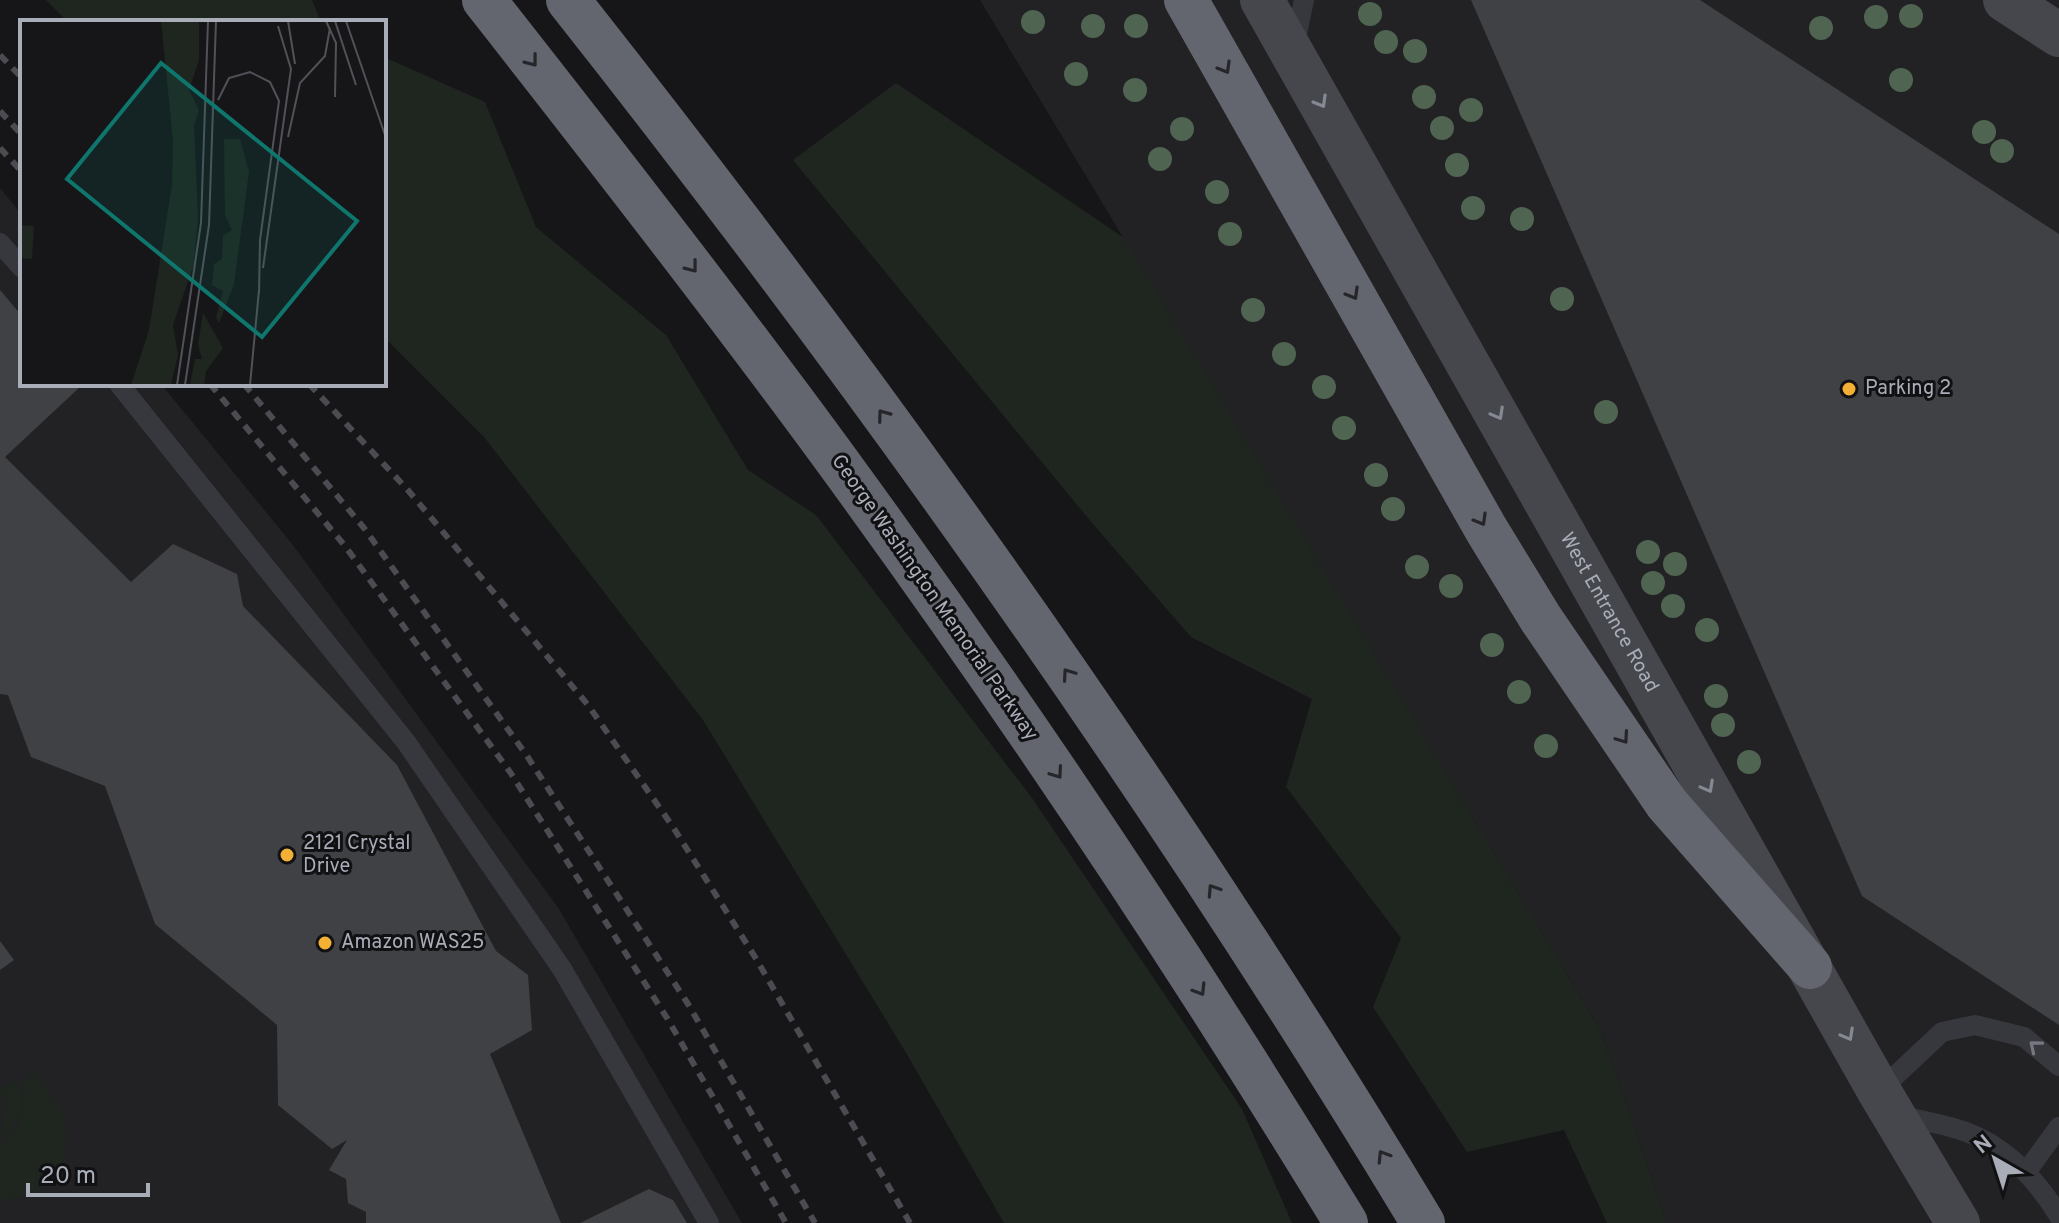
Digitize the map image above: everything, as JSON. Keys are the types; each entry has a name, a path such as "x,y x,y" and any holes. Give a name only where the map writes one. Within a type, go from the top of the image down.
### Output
{"highway":[{"name":"George Washington Memorial Parkway","path":"484,0 755,350 917,572 1165,934 1346,1223"},
{"path":"568,0 672,131 930,478 1079,691 1222,904 1423,1223"},
{"path":"593,0 672,131"},
{"path":"1186,0 1486,529 1541,619 1667,804 1810,967"}],"main road":[{"path":"2005,0 2059,35"},
{"name":"West Entrance Road","path":"1275,2 1293,52 1886,1102 1958,1223"}],"lane":[{"path":"0,243 20,266"},
{"path":"121,386 406,742 562,969 709,1223"},
{"path":"2059,1066 2024,1037 1975,1025 1942,1032 1886,1102 1968,1132 1998,1148 2027,1171 2059,1216"},
{"path":"2027,1171 2059,1127"}],"shaded area":[{"path":"46,0 312,0 320,20 66,20"},
{"path":"980,0 2059,0 2059,1223 1667,1223 1601,1031"},
{"path":"386,58 485,102 536,227 666,335 748,470 816,515 1032,798 1242,1109 1292,1223 1004,1223 905,1051 703,720 484,437 386,339"},
{"path":"896,83 1124,238 1601,1031 1667,1223 1607,1223 1564,1130 1467,1152 1373,1007 1401,938 1286,787 1312,699 1191,637 1092,523 793,160"},
{"path":"0,188 20,213 20,386 163,386 293,545 559,909 742,1223 0,1223"},
{"path":"35,1073 55,1099 63,1116 66,1128 64,1154 60,1166 45,1186 30,1195 3,1200 0,1199 0,1144 14,1131 22,1117 24,1101 21,1082"},
{"path":"15,1079 22,1096 21,1113 13,1128 0,1140 7,1098 6,1092 0,1095 0,1090"}],"building":[{"name":"Parking 2","path":"1471,0 1700,0 2059,234 2059,1025 1862,896"},
{"name":"2121 Crystal Drive","path":"0,290 20,314 20,386 81,386 5,457 131,582 173,544 237,574 243,606 397,765 496,951 528,975 532,1030 490,1054 561,1223 366,1223 366,1212 348,1203 346,1179 329,1170 347,1140 332,1149 278,1105 277,1025 155,924 105,786 31,757 8,695 0,694"},
{"path":"0,941 14,960 0,970"},
{"path":"649,1189 673,1200 687,1223 580,1223"}],"railway":[{"path":"0,55 20,76"},
{"path":"0,111 20,133"},
{"path":"0,148 20,170"},
{"path":"212,386 345,546 510,772 667,1018 786,1223"},
{"path":"246,386 364,528 527,756 688,1004 815,1223"},
{"path":"311,386 407,489 588,705 673,827 755,957 910,1223"}],"place":[{"name":"Parking 2","path":"1849,389"},
{"name":"2121 Crystal Drive","path":"287,855"},
{"name":"Amazon WAS25","path":"325,943"}]}
